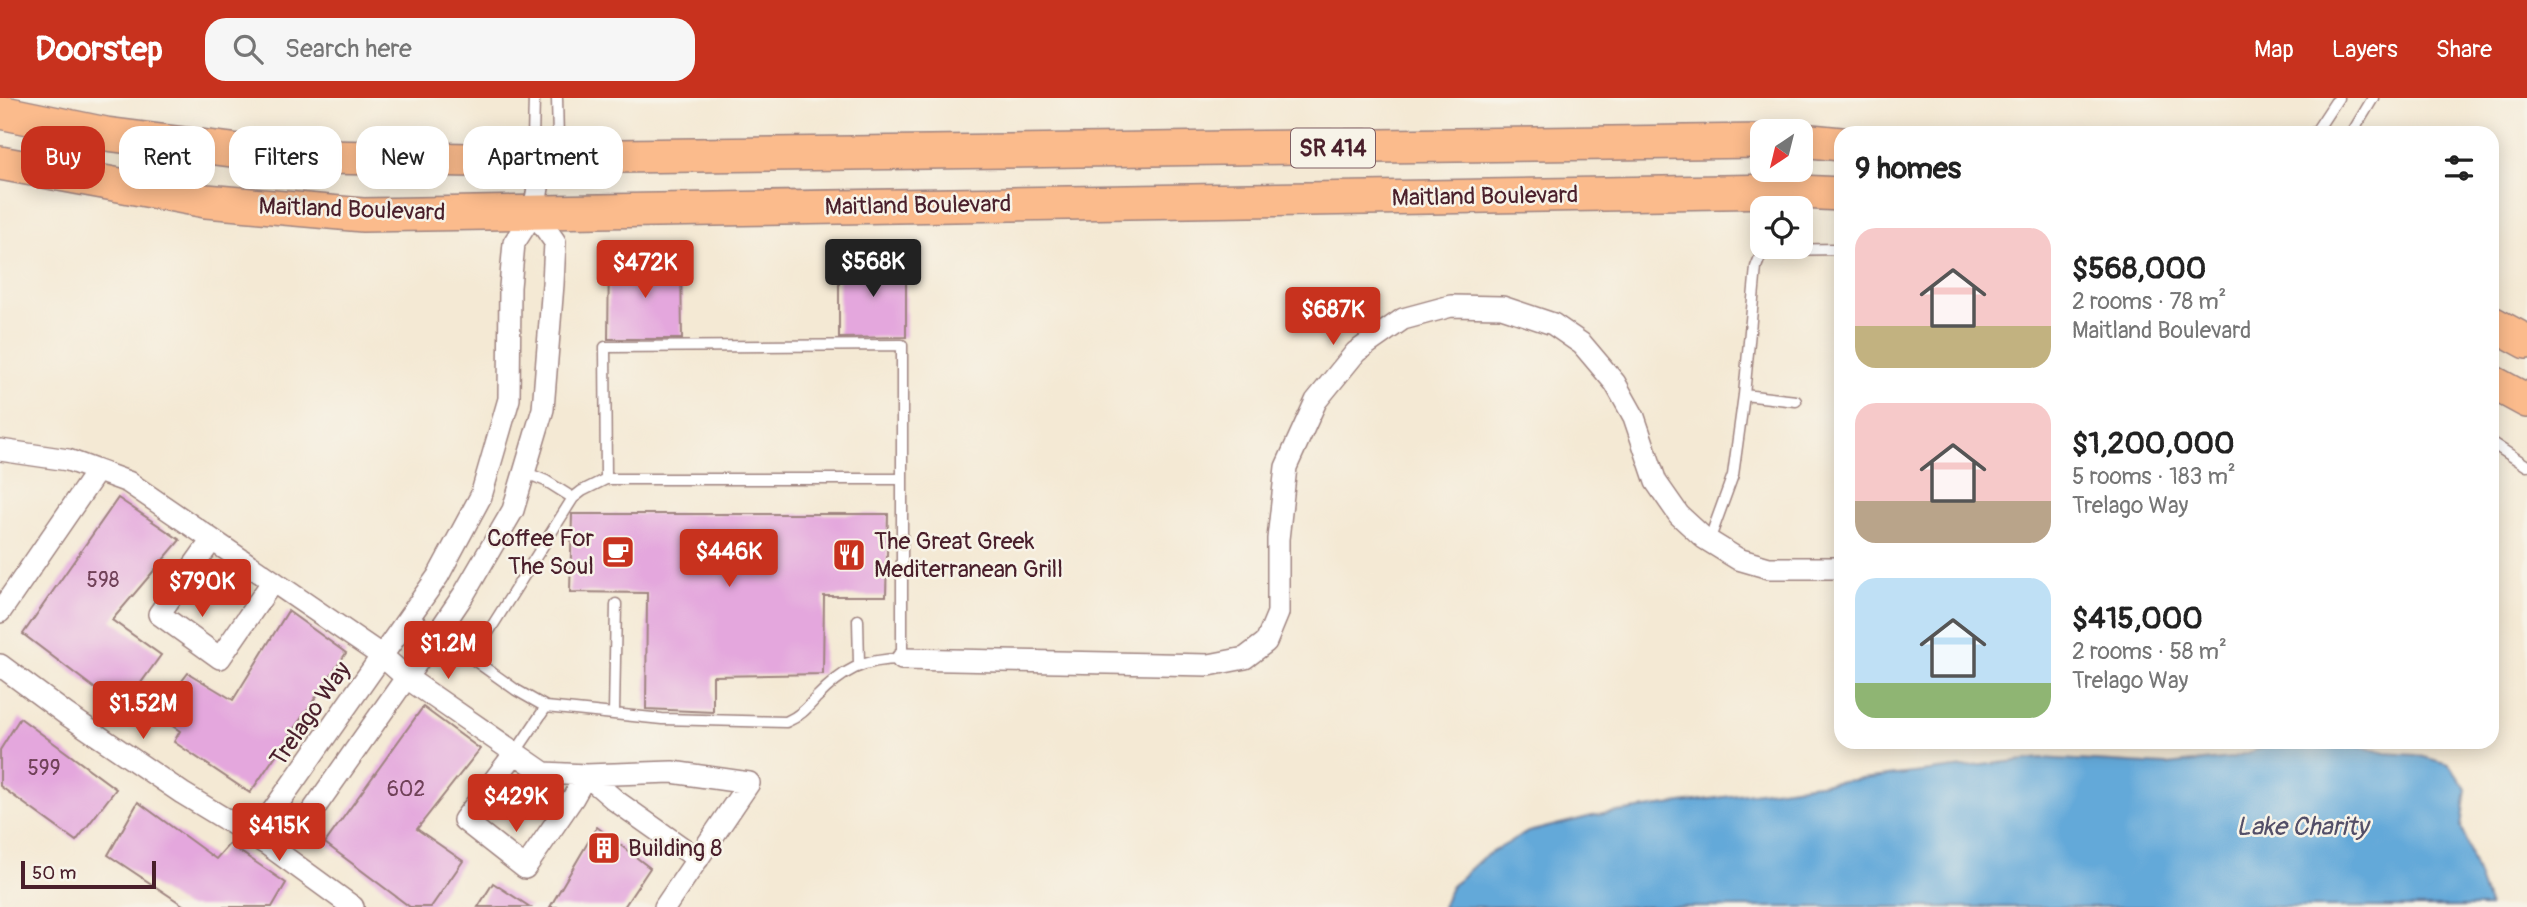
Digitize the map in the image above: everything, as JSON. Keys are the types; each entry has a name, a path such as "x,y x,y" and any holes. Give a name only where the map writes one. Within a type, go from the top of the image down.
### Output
{"main road":[{"name":"Maitland Boulevard","path":"2,113 106,134 279,156 463,160"},
{"name":"Maitland Boulevard","path":"623,156 1750,141"},
{"path":"1813,141 1834,143"},
{"name":"Maitland Boulevard","path":"0,163 206,201 363,215 1752,192 1834,194"},
{"path":"2499,327 2527,342"},
{"path":"2499,386 2527,401"}],"street":[{"path":"268,845 296,833 464,594 513,510 543,409 555,242 534,212 538,189"},
{"name":"Trelago Way","path":"268,845 270,815 438,576 481,496 509,399 510,287 514,243 534,212"},
{"path":"902,659 1209,665 1245,658 1266,642 1278,613 1278,539 1286,467 1316,401 1356,352 1403,319 1451,306 1502,307 1553,324 1582,344 1615,383 1634,417 1656,482 1679,515 1709,541 1738,559 1769,568 1834,568"},
{"path":"0,450 68,460 128,482 382,656 407,678 544,773 586,775 672,772 749,783 665,907"},
{"path":"0,612 97,471"},
{"path":"212,540 159,614 220,658 273,581"},
{"path":"0,665 66,714 182,793 268,845 354,907"},
{"path":"515,752 464,820 525,868 586,775"},
{"path":"586,775 615,801 698,859"}],"lane":[{"path":"533,126 534,98"},
{"path":"557,98 558,126"},
{"path":"2320,126 2338,98"},
{"path":"2356,126 2373,98"},
{"path":"1709,541 1733,475 1744,395 1756,267 1760,257 1771,250 1834,250"},
{"path":"411,615 516,690 546,707 662,719 786,722 802,715 841,674 859,664 881,659 902,659 902,345 605,347 606,479"},
{"path":"1744,395 1797,401"},
{"path":"2499,448 2527,466"},
{"path":"524,472 546,481 573,498"},
{"path":"472,659 573,498 606,479 902,479"},
{"path":"614,713 616,604"},
{"path":"858,620 859,664"},
{"path":"515,752 546,707"}],"water":[{"name":"Lake Charity","path":"2259,749 2370,749 2417,755 2449,764 2466,789 2461,827 2489,907 1442,907 1451,887 1482,858 1528,832 1596,815 1802,786 2041,758 2166,765 2231,758"}],"building":[{"path":"906,259 906,337 839,338 839,261"},
{"path":"609,260 681,260 682,339 608,339"},
{"path":"118,498 180,540 112,620 161,655 122,709 23,634"},
{"path":"572,514 888,514 886,596 824,596 823,674 713,676 713,712 646,709 647,593 570,592"},
{"path":"288,611 346,653 250,793 174,742 180,731 156,715 188,673 233,700"},
{"path":"423,707 480,749 417,829 463,861 431,907 410,907 325,843"},
{"path":"20,718 116,789 76,841 0,786 0,750"},
{"path":"138,802 216,859 229,844 286,883 272,907 186,907 108,855"},
{"name":"Building 8","path":"597,827 650,868 624,907 550,907"},
{"path":"493,883 530,907 478,907"}],"place":[{"name":"Coffee For The Soul","path":"618,552"},
{"name":"The Great Greek Mediterranean Grill","path":"849,555"},
{"name":"Building 8","path":"604,848"}]}
